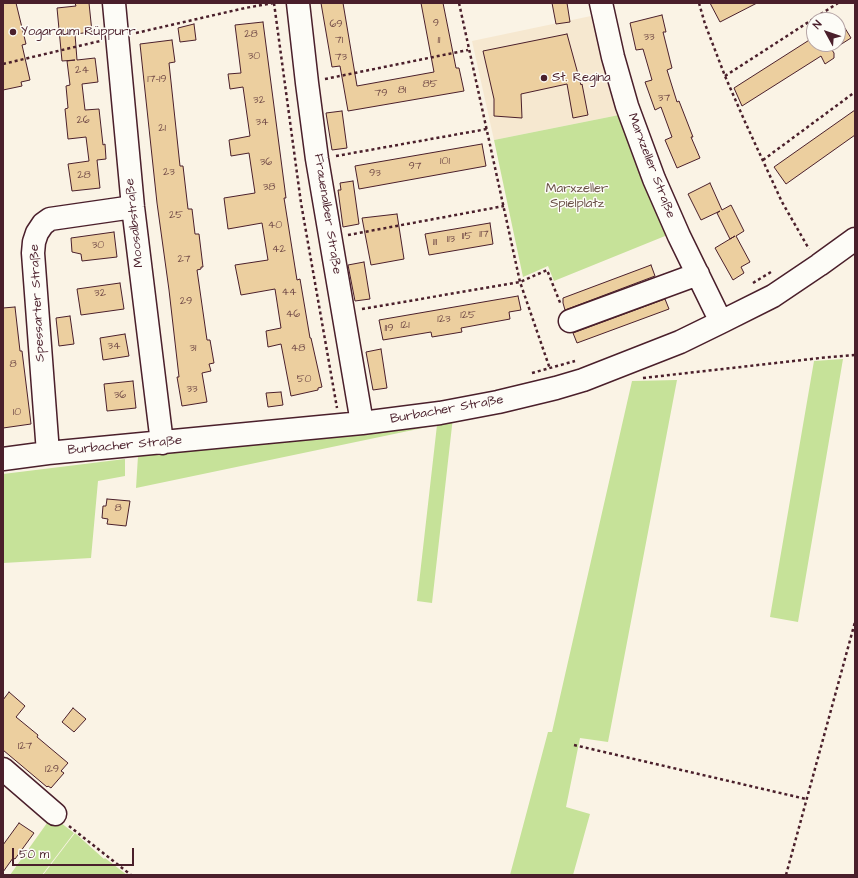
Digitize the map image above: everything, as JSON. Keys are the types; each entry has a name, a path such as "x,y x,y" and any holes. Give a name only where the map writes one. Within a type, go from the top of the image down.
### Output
{"street":[{"name":"Moosalbstraße","path":"114,3 133,207 162,443"},
{"name":"Frauenalber Straße","path":"298,3 317,159 361,415"},
{"name":"Marxzeller Straße","path":"601,3 627,106 654,179 679,236 721,322"},
{"name":"Spessarter Straße","path":"48,453 33,253 36,233 43,224 50,219 133,207"},
{"name":"Burbacher Straße","path":"3,460 48,453 162,443 361,415 454,410 498,402 556,388 583,380 673,344 721,322 773,296 855,239"},
{"path":"570,321 698,274"},
{"path":"3,769 55,814"}],"path":[{"path":"3,64 245,8 274,3 300,203 337,409"},
{"path":"459,3 468,50 487,128 520,282 556,388"},
{"path":"699,3 705,24 725,76 782,202 810,250 803,254"},
{"path":"725,76 838,3"},
{"path":"307,83 468,50"},
{"path":"763,160 855,92"},
{"path":"317,159 487,128"},
{"path":"330,238 504,206"},
{"path":"343,312 520,282 547,270 568,322 570,321"},
{"path":"748,286 775,270"},
{"path":"641,378 855,355"},
{"path":"527,374 579,360"},
{"path":"330,410 337,409 361,415"},
{"path":"786,875 855,622"},
{"path":"574,745 806,799"},
{"path":"55,814 131,875"}],"shaded area":[{"name":"St. Regina","path":"591,16 619,115 494,140 472,41"}],"green space":[{"name":"Marxzeller Spielplatz","path":"619,115 670,234 554,281 548,266 523,277 494,140"},
{"path":"843,359 798,622 770,617 814,361"},
{"path":"677,380 608,742 580,738 566,807 590,814 573,875 510,875 548,732 552,732 632,381"},
{"path":"453,417 432,603 417,601 437,425 136,488 138,456"},
{"path":"125,459 125,476 98,481 91,558 3,563 3,474"},
{"path":"52,816 74,833 42,875 10,875"},
{"path":"75,833 104,859 105,858 127,875 43,875"}],"building":[{"path":"3,3 16,3 26,44 22,45 30,80 21,82 22,86 3,90"},
{"path":"75,3 89,3 92,32 75,34 77,60 95,58 98,82 82,84 85,110 99,109 106,159 97,160 100,188 72,191 68,164 89,161 86,137 68,139 65,109 68,108 66,86 70,85 67,61 75,60 62,61 57,8 76,6"},
{"path":"321,3 343,3 357,86 434,72 421,3 443,3 456,68 459,68 464,91 348,111 340,66 332,67"},
{"path":"552,3 567,3 570,22 556,24"},
{"path":"710,3 757,3 720,22"},
{"path":"662,15 666,32 663,32 672,68 667,70 677,102 679,101 700,158 677,168 665,140 672,137 661,107 655,110 645,82 652,80 643,49 636,50 630,23"},
{"path":"263,22 286,198 284,198 297,280 300,279 310,338 322,387 318,388 318,390 291,396 281,344 268,347 266,331 281,328 275,289 241,295 235,265 268,260 262,223 228,229 224,198 255,193 249,153 231,156 229,140 250,136 243,87 230,89 228,74 241,73 235,25"},
{"path":"194,24 196,40 180,42 178,28"},
{"path":"846,30 851,38 846,41"},
{"path":"567,34 581,85 582,84 588,115 573,118 567,84 521,94 522,118 494,116 494,99 483,51"},
{"path":"172,40 175,62 169,63 180,166 183,166 188,209 192,209 195,234 199,234 203,267 197,270 207,340 210,340 214,363 209,364 211,371 202,373 207,402 182,406 177,377 179,377 157,203 140,44"},
{"path":"806,42 806,52 834,53 834,58 825,64 821,56 742,106 734,88"},
{"path":"855,110 855,135 786,184 774,167"},
{"path":"342,111 347,148 332,150 326,113"},
{"path":"482,144 486,166 359,189 355,166"},
{"path":"353,181 359,224 343,227 338,190 341,190 340,183"},
{"path":"710,183 722,210 731,205 744,231 736,236 750,262 741,267 744,273 733,280 715,248 730,239 717,213 720,211 701,220 688,194"},
{"path":"397,214 404,259 371,265 362,218"},
{"path":"490,223 493,244 429,255 425,234"},
{"path":"114,232 117,257 82,261 81,254 72,252 71,238"},
{"path":"364,262 370,299 355,301 348,265"},
{"path":"651,265 655,276 565,310 563,298"},
{"path":"120,283 124,309 81,315 77,289"},
{"path":"518,296 521,310 509,312 510,319 461,328 462,332 432,337 431,332 383,340 379,320"},
{"path":"665,299 669,309 577,343 573,333"},
{"path":"15,307 31,424 3,428 3,308"},
{"path":"70,316 74,344 59,346 56,318"},
{"path":"125,334 129,356 103,360 100,338"},
{"path":"381,349 387,388 373,390 366,352"},
{"path":"133,381 136,408 107,411 104,384"},
{"path":"281,392 283,405 268,407 266,393"},
{"path":"107,499 130,501 126,526 107,524 108,519 102,518 103,506 106,506"},
{"path":"9,692 25,706 16,717 68,763 61,771 64,773 51,788 48,786 47,787 3,750 3,700"},
{"path":"73,708 86,719 74,732 62,722"},
{"path":"19,823 34,833 15,859 13,858 3,872 3,845"}],"place":[{"name":"Yogaraum Rüppurr","path":"13,32"},
{"name":"St. Regina","path":"544,78"}]}
